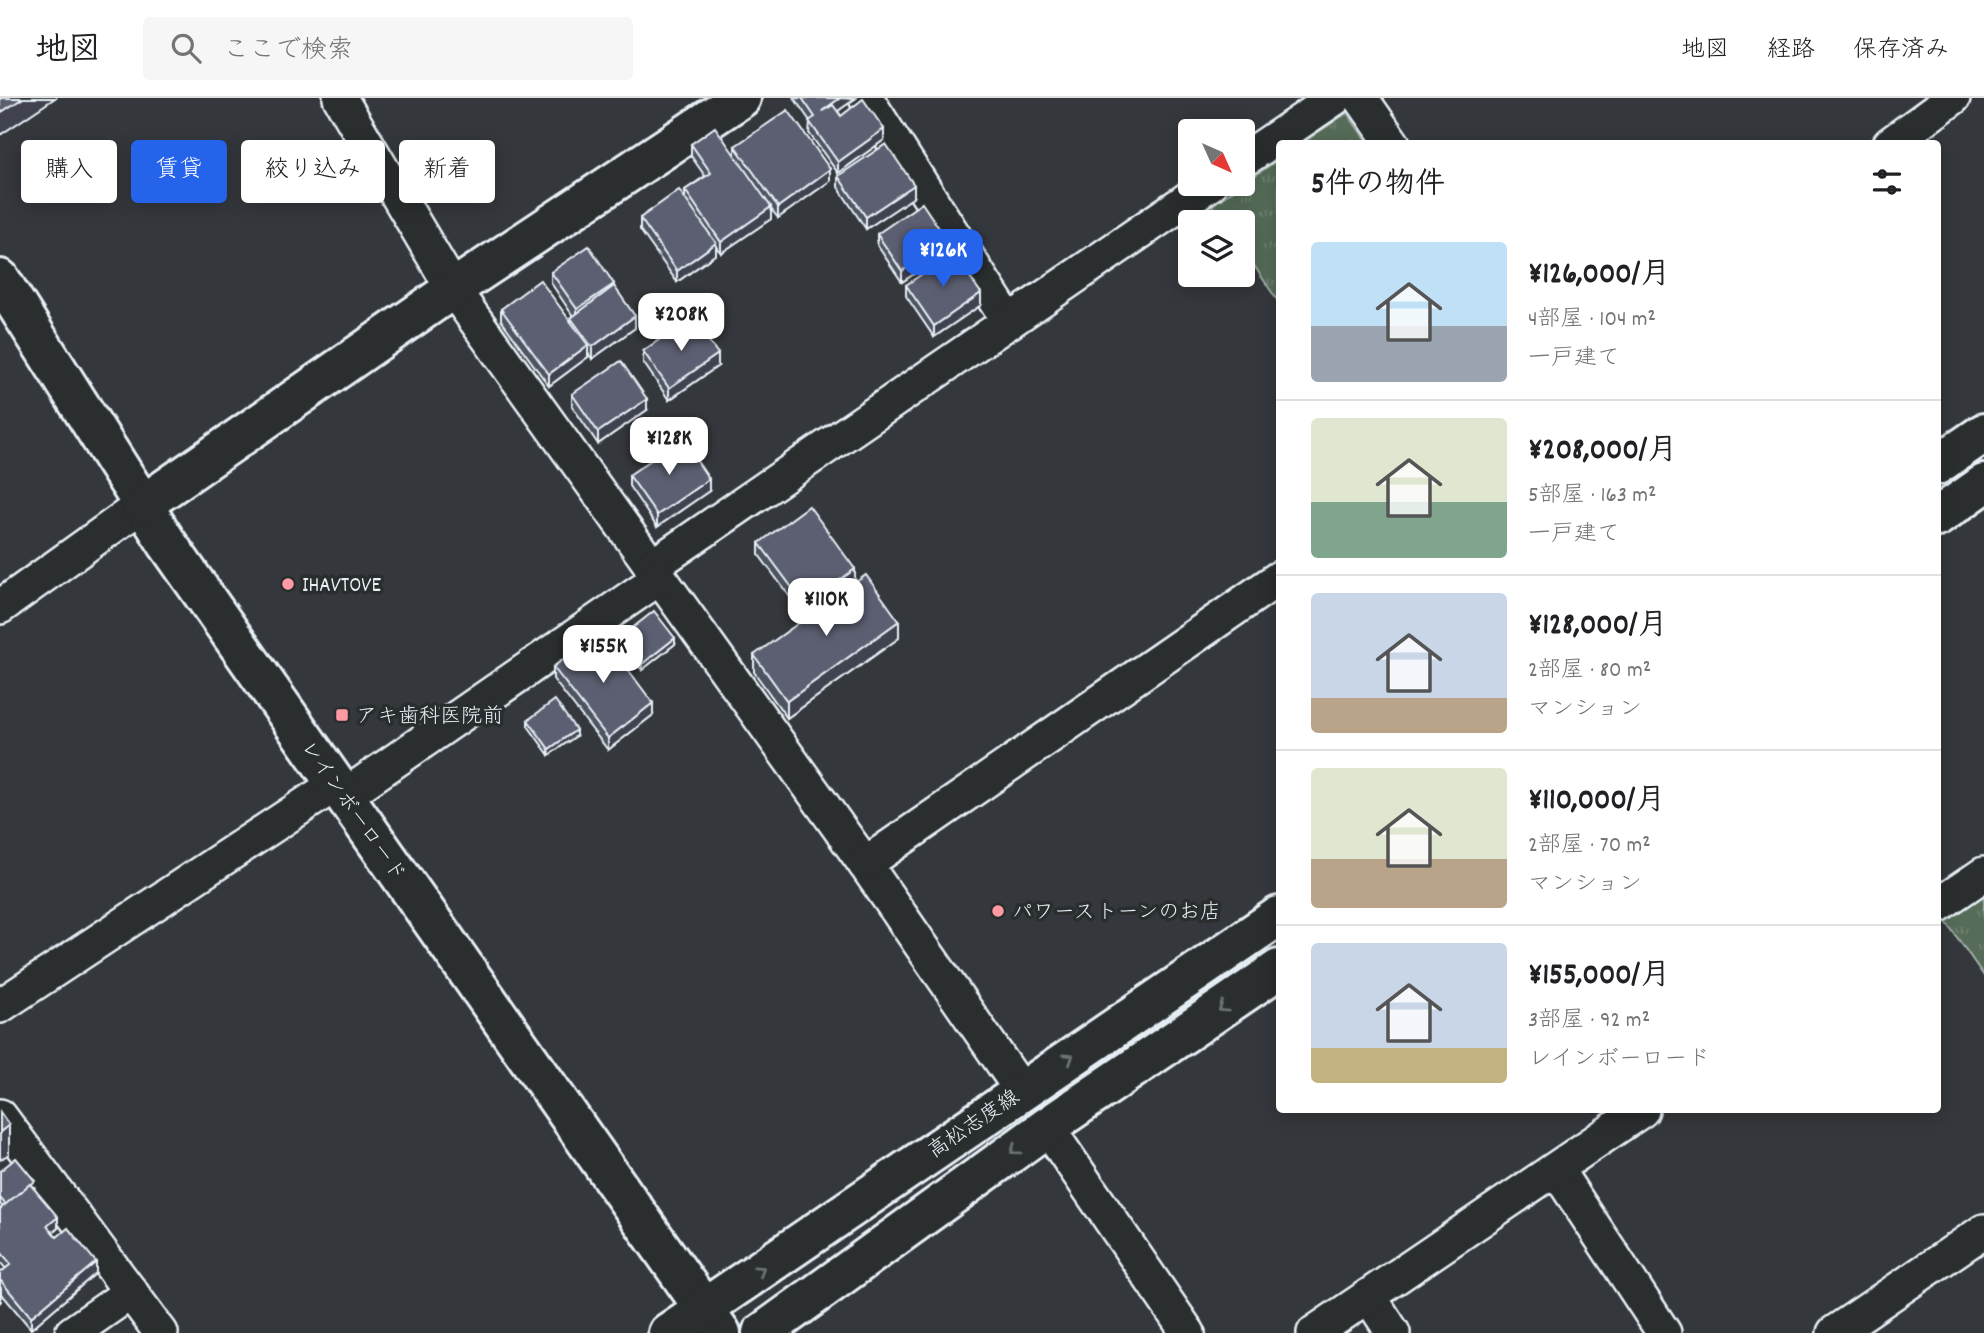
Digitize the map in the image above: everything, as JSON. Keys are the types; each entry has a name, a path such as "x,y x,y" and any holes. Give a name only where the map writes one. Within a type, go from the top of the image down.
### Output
{"street":[{"path":"340,98 453,289 865,864 1021,1090"},
{"path":"0,607 453,289 741,98"},
{"path":"866,98 1009,322"},
{"path":"1255,153 1335,98"},
{"path":"1362,98 1390,140"},
{"path":"1895,140 1952,98"},
{"path":"0,1006 340,790 1193,196"},
{"name":"レインボーロード","path":"0,279 142,505 712,1321"},
{"path":"1941,462 1984,433"},
{"path":"1941,514 1984,484"},
{"path":"865,864 1276,580"},
{"path":"1941,903 1984,874"},
{"name":"高松志度線","path":"668,1333 712,1321 1021,1090 1276,918"},
{"path":"762,1333 1046,1127 1276,971"},
{"path":"1314,1333 1638,1113"},
{"path":"0,1116 161,1333"},
{"path":"1046,1127 1188,1333"},
{"path":"1556,1169 1664,1333"},
{"path":"1834,1333 1984,1231"},
{"path":"72,1333 131,1292"},
{"path":"1369,1296 1393,1333"}],"green space":[{"path":"1347,113 1366,140 1306,140"},
{"path":"1276,161 1276,298 1255,267 1255,210 1216,210 1212,205 1225,196 1255,196 1255,175"},
{"path":"1984,894 1984,976 1945,920"}],"building":[{"path":"0,98 23,98 0,113"},
{"path":"802,98 840,98 822,111 833,105 841,116 863,99 884,129 838,162 809,121 815,117"},
{"path":"788,110 830,169 778,207 735,146"},
{"path":"715,127 771,207 721,242 685,190 711,173 691,144"},
{"path":"886,144 914,185 866,217 838,176"},
{"path":"679,190 716,243 677,271 640,218"},
{"path":"922,203 947,240 902,271 877,234"},
{"path":"589,246 614,284 577,309 551,272"},
{"path":"953,253 981,293 934,326 906,285"},
{"path":"540,280 588,345 549,374 501,309"},
{"path":"614,286 635,316 592,347 571,318"},
{"path":"692,317 718,354 669,388 643,351"},
{"path":"621,361 647,399 598,432 572,394"},
{"path":"682,439 709,479 657,515 629,475"},
{"path":"809,506 855,569 805,605 759,543"},
{"path":"866,575 899,621 787,701 754,655"},
{"path":"654,611 675,638 642,664 621,637"},
{"path":"600,632 653,703 608,738 553,667"},
{"path":"555,700 576,730 549,749 528,720"},
{"path":"0,1112 9,1125 0,1132"},
{"path":"16,1158 35,1181 6,1205 0,1198 0,1171"},
{"path":"30,1184 58,1217 47,1226 57,1237 68,1228 96,1262 31,1317 0,1280 0,1273 11,1264 0,1251 0,1209"}],"place":[{"name":"IHAVTOVE","path":"288,584"},
{"name":"アキ歯科医院前","path":"342,715"},
{"name":"パワーストーンのお店","path":"998,911"}]}
